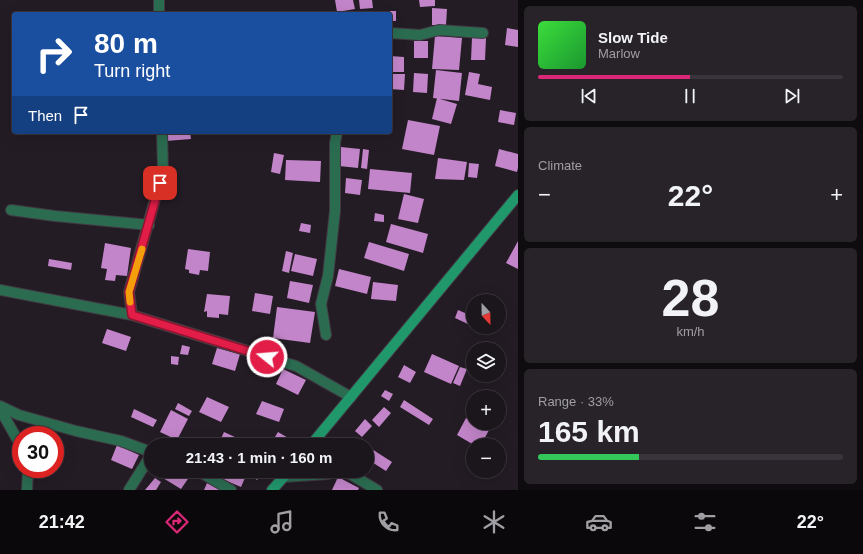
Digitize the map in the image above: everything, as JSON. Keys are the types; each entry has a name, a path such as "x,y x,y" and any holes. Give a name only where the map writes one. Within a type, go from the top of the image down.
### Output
{"main road":[{"path":"317,438 518,195"},
{"path":"272,490 283,478"}],"street":[{"path":"159,0 159,12"},
{"path":"392,33 420,35 439,30 483,33"},
{"path":"132,315 129,292 163,171 162,134"},
{"path":"326,336 321,304 328,276 335,211 335,143 337,134"},
{"path":"11,210 55,216 149,225"},
{"path":"0,290 132,315 296,366 351,397"},
{"path":"0,407 12,429"},
{"path":"0,407 19,415 76,432 121,441 144,450"},
{"path":"128,490 144,464"},
{"path":"27,490 28,478"},
{"path":"210,478 231,490"},
{"path":"357,478 377,490"}],"building":[{"path":"335,0 353,0 355,9 337,12"},
{"path":"359,0 372,0 373,8 360,9"},
{"path":"419,0 435,0 435,6 420,7"},
{"path":"432,8 447,9 446,25 432,25"},
{"path":"396,11 396,21 392,21 392,12 390,12"},
{"path":"507,28 518,30 518,47 505,45"},
{"path":"435,36 462,38 459,70 432,69"},
{"path":"472,38 486,38 485,60 471,60"},
{"path":"414,41 428,41 428,58 414,58"},
{"path":"392,56 404,57 404,72 392,72"},
{"path":"436,70 462,73 459,101 433,98"},
{"path":"469,72 480,74 478,84 492,87 490,100 465,95"},
{"path":"414,73 428,74 427,93 413,92"},
{"path":"392,74 405,74 404,90 392,89"},
{"path":"437,98 457,104 451,124 432,119"},
{"path":"500,110 516,113 514,125 498,122"},
{"path":"408,120 440,126 434,155 402,149"},
{"path":"166,134 190,134 191,139 166,141"},
{"path":"341,147 360,149 358,168 339,166"},
{"path":"363,149 369,150 367,169 361,168"},
{"path":"499,149 518,154 517,172 495,166"},
{"path":"274,153 284,155 280,174 271,172"},
{"path":"438,158 467,162 464,180 435,179"},
{"path":"286,160 321,161 320,182 285,180"},
{"path":"469,163 479,164 477,178 468,177"},
{"path":"370,169 412,173 410,193 368,189"},
{"path":"346,178 362,180 360,195 345,193"},
{"path":"404,194 424,199 418,223 398,219"},
{"path":"375,213 384,215 384,222 374,221"},
{"path":"301,223 311,225 310,233 299,231"},
{"path":"391,224 428,234 423,253 386,242"},
{"path":"518,241 518,269 506,263"},
{"path":"369,242 409,254 404,271 364,258"},
{"path":"105,243 131,248 127,276 116,275 115,281 105,280 107,269 101,268"},
{"path":"188,249 210,252 208,271 200,270 199,275 189,273 189,270 185,269"},
{"path":"286,251 293,253 289,273 282,271"},
{"path":"295,254 317,259 313,276 291,271"},
{"path":"49,259 72,263 71,270 48,266"},
{"path":"339,269 371,277 367,294 335,286"},
{"path":"290,281 313,285 309,303 287,298"},
{"path":"373,282 398,285 396,301 371,299"},
{"path":"255,293 273,296 270,314 252,311"},
{"path":"207,294 230,296 228,315 219,314 219,318 207,317 207,311 204,312"},
{"path":"277,307 315,312 310,343 273,338"},
{"path":"458,310 466,313 466,323 455,318"},
{"path":"107,329 131,337 126,351 102,343"},
{"path":"182,345 190,347 188,355 180,354"},
{"path":"217,348 240,354 235,371 212,364"},
{"path":"432,354 459,366 451,384 424,372"},
{"path":"171,356 179,357 178,365 171,364"},
{"path":"404,365 416,372 410,383 398,377"},
{"path":"460,367 466,369 460,386 453,383"},
{"path":"283,369 306,380 298,395 276,384"},
{"path":"385,390 393,394 389,401 381,396"},
{"path":"207,397 229,407 221,422 199,412"},
{"path":"404,400 433,419 429,425 400,407"},
{"path":"262,401 284,409 279,422 256,414"},
{"path":"178,403 192,411 189,416 175,409"},
{"path":"384,407 391,413 379,427 372,420"},
{"path":"134,409 157,420 153,427 131,417"},
{"path":"171,410 188,419 178,438 173,438 160,432"},
{"path":"466,418 466,430 489,430 485,438 466,438 466,440 457,435"},
{"path":"365,419 372,426 362,437 355,431"},
{"path":"224,432 237,438 221,438"},
{"path":"278,432 288,438 274,438"},
{"path":"117,445 139,455 132,469 111,460"},
{"path":"374,450 392,462 386,471 374,463"},
{"path":"155,478 161,482 156,490 145,490"},
{"path":"163,478 189,478 181,489"},
{"path":"220,478 245,478 241,487"},
{"path":"338,478 359,488 358,490 332,490"},
{"path":"207,483 220,489 204,490"}],"slow traffic":[{"path":"130,302 129,292 142,249"}],"route":[{"path":"160,183 129,292 132,315 267,357"}]}
